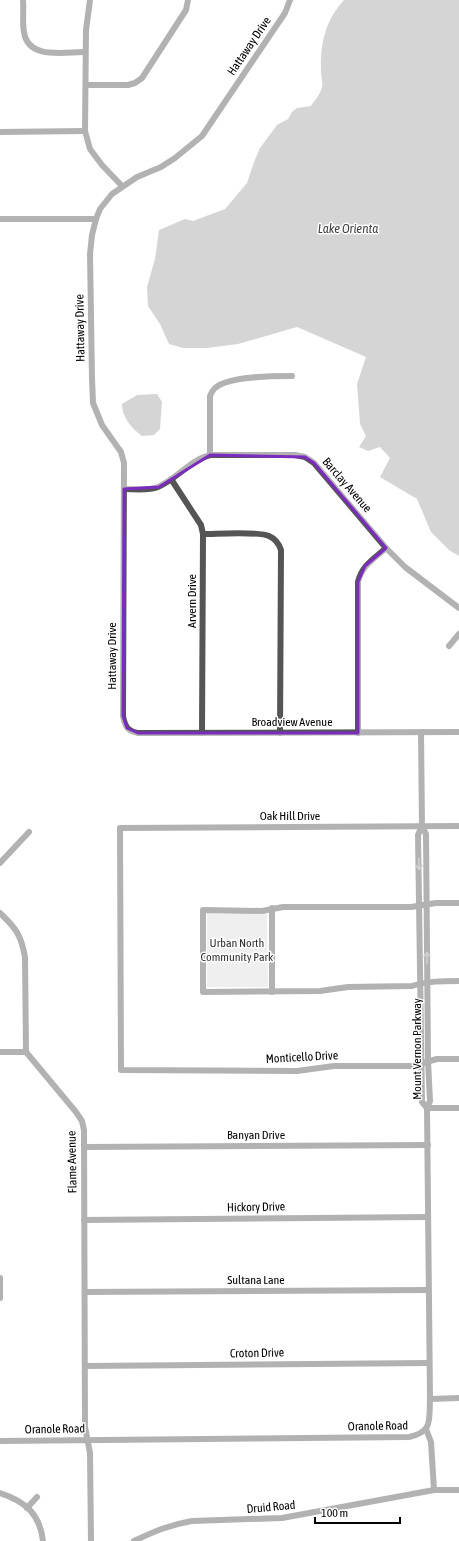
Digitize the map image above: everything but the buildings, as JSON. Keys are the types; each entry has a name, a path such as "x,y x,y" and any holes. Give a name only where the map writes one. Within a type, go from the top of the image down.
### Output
{"street":[{"path":"23,0 24,31 26,38 34,49 42,52 85,52"},
{"path":"90,0 86,22 85,131 90,149 102,165 122,186"},
{"path":"86,85 128,85 135,83 142,78 186,10 188,0"},
{"name":"Hattaway Drive","path":"127,728 122,716 124,463 121,452 102,425 93,403 90,254 92,235 96,219 106,200 122,186 137,177 161,167 176,158 202,136 285,13 290,0"},
{"path":"0,132 85,131"},
{"path":"0,219 96,219"},
{"path":"210,455 210,396 213,390 219,385 237,380 260,376 292,376"},
{"name":"Barclay Avenue","path":"124,490 151,489 159,487 198,460 210,455 295,455 305,457 314,463 386,548 405,567 459,608"},
{"name":"Arvern Drive","path":"171,478 201,525 203,534 202,733"},
{"path":"203,534 264,534 275,539 279,545 280,733"},
{"path":"358,733 358,582 360,573 365,566 386,548"},
{"path":"449,646 459,634"},
{"name":"Broadview Avenue","path":"127,728 138,734 459,732"},
{"name":"Mount Vernon Parkway","path":"421,732 422,826 418,835 421,1063 422,1102 427,1108 430,1102 428,1061 426,834 422,826"},
{"name":"Oak Hill Drive","path":"121,1070 120,828 459,826"},
{"path":"0,863 29,832"},
{"path":"459,903 427,904 411,907 283,907 262,910 203,910 204,992 320,991 359,986 412,986 427,982 459,981"},
{"path":"272,908 272,992"},
{"path":"0,913 14,926 23,945 25,957 26,1052 0,1052"},
{"name":"Flame Avenue","path":"26,1052 76,1112 82,1121 84,1130 85,1427 90,1453 91,1541"},
{"name":"Monticello Drive","path":"121,1070 296,1071 334,1066 412,1066 437,1059 459,1059"},
{"path":"427,1108 459,1108"},
{"name":"Oranole Road","path":"0,1441 409,1437 419,1435 426,1429 429,1422 430,1399 427,1108"},
{"name":"Banyan Drive","path":"84,1147 428,1144"},
{"name":"Hickory Drive","path":"84,1220 428,1217"},
{"path":"0,1278 0,1298"},
{"name":"Sultana Lane","path":"85,1292 428,1290"},
{"name":"Croton Drive","path":"85,1366 429,1363"},
{"path":"430,1399 459,1398"},
{"path":"426,1429 431,1442 434,1490"},
{"name":"Druid Road","path":"134,1541 164,1527 177,1524 293,1517 434,1490 459,1490"},
{"path":"0,1493 16,1498 31,1511 42,1529 43,1541"},
{"path":"27,1508 37,1497"}],"highlighted area":[{"path":"210,455 305,457 314,463 386,548 365,566 358,582 358,733 138,733 127,728 123,716 124,489 159,487"}],"green space":[{"name":"Urban North Community Park","path":"207,913 267,913 268,987 207,987"}],"water":[{"name":"Lake Orienta","path":"344,0 459,0 459,556 449,550 431,532 417,499 380,477 390,458 380,447 368,451 359,447 366,436 360,424 357,384 366,357 297,327 238,344 207,348 183,348 169,344 160,324 148,306 147,287 155,259 159,230 185,219 193,221 225,209 247,183 260,148 277,125 288,119 292,112 297,108 311,106 322,88 321,62 325,33 332,16"},
{"path":"157,394 162,402 160,429 154,435 142,436 125,418 122,404 137,395"}]}
